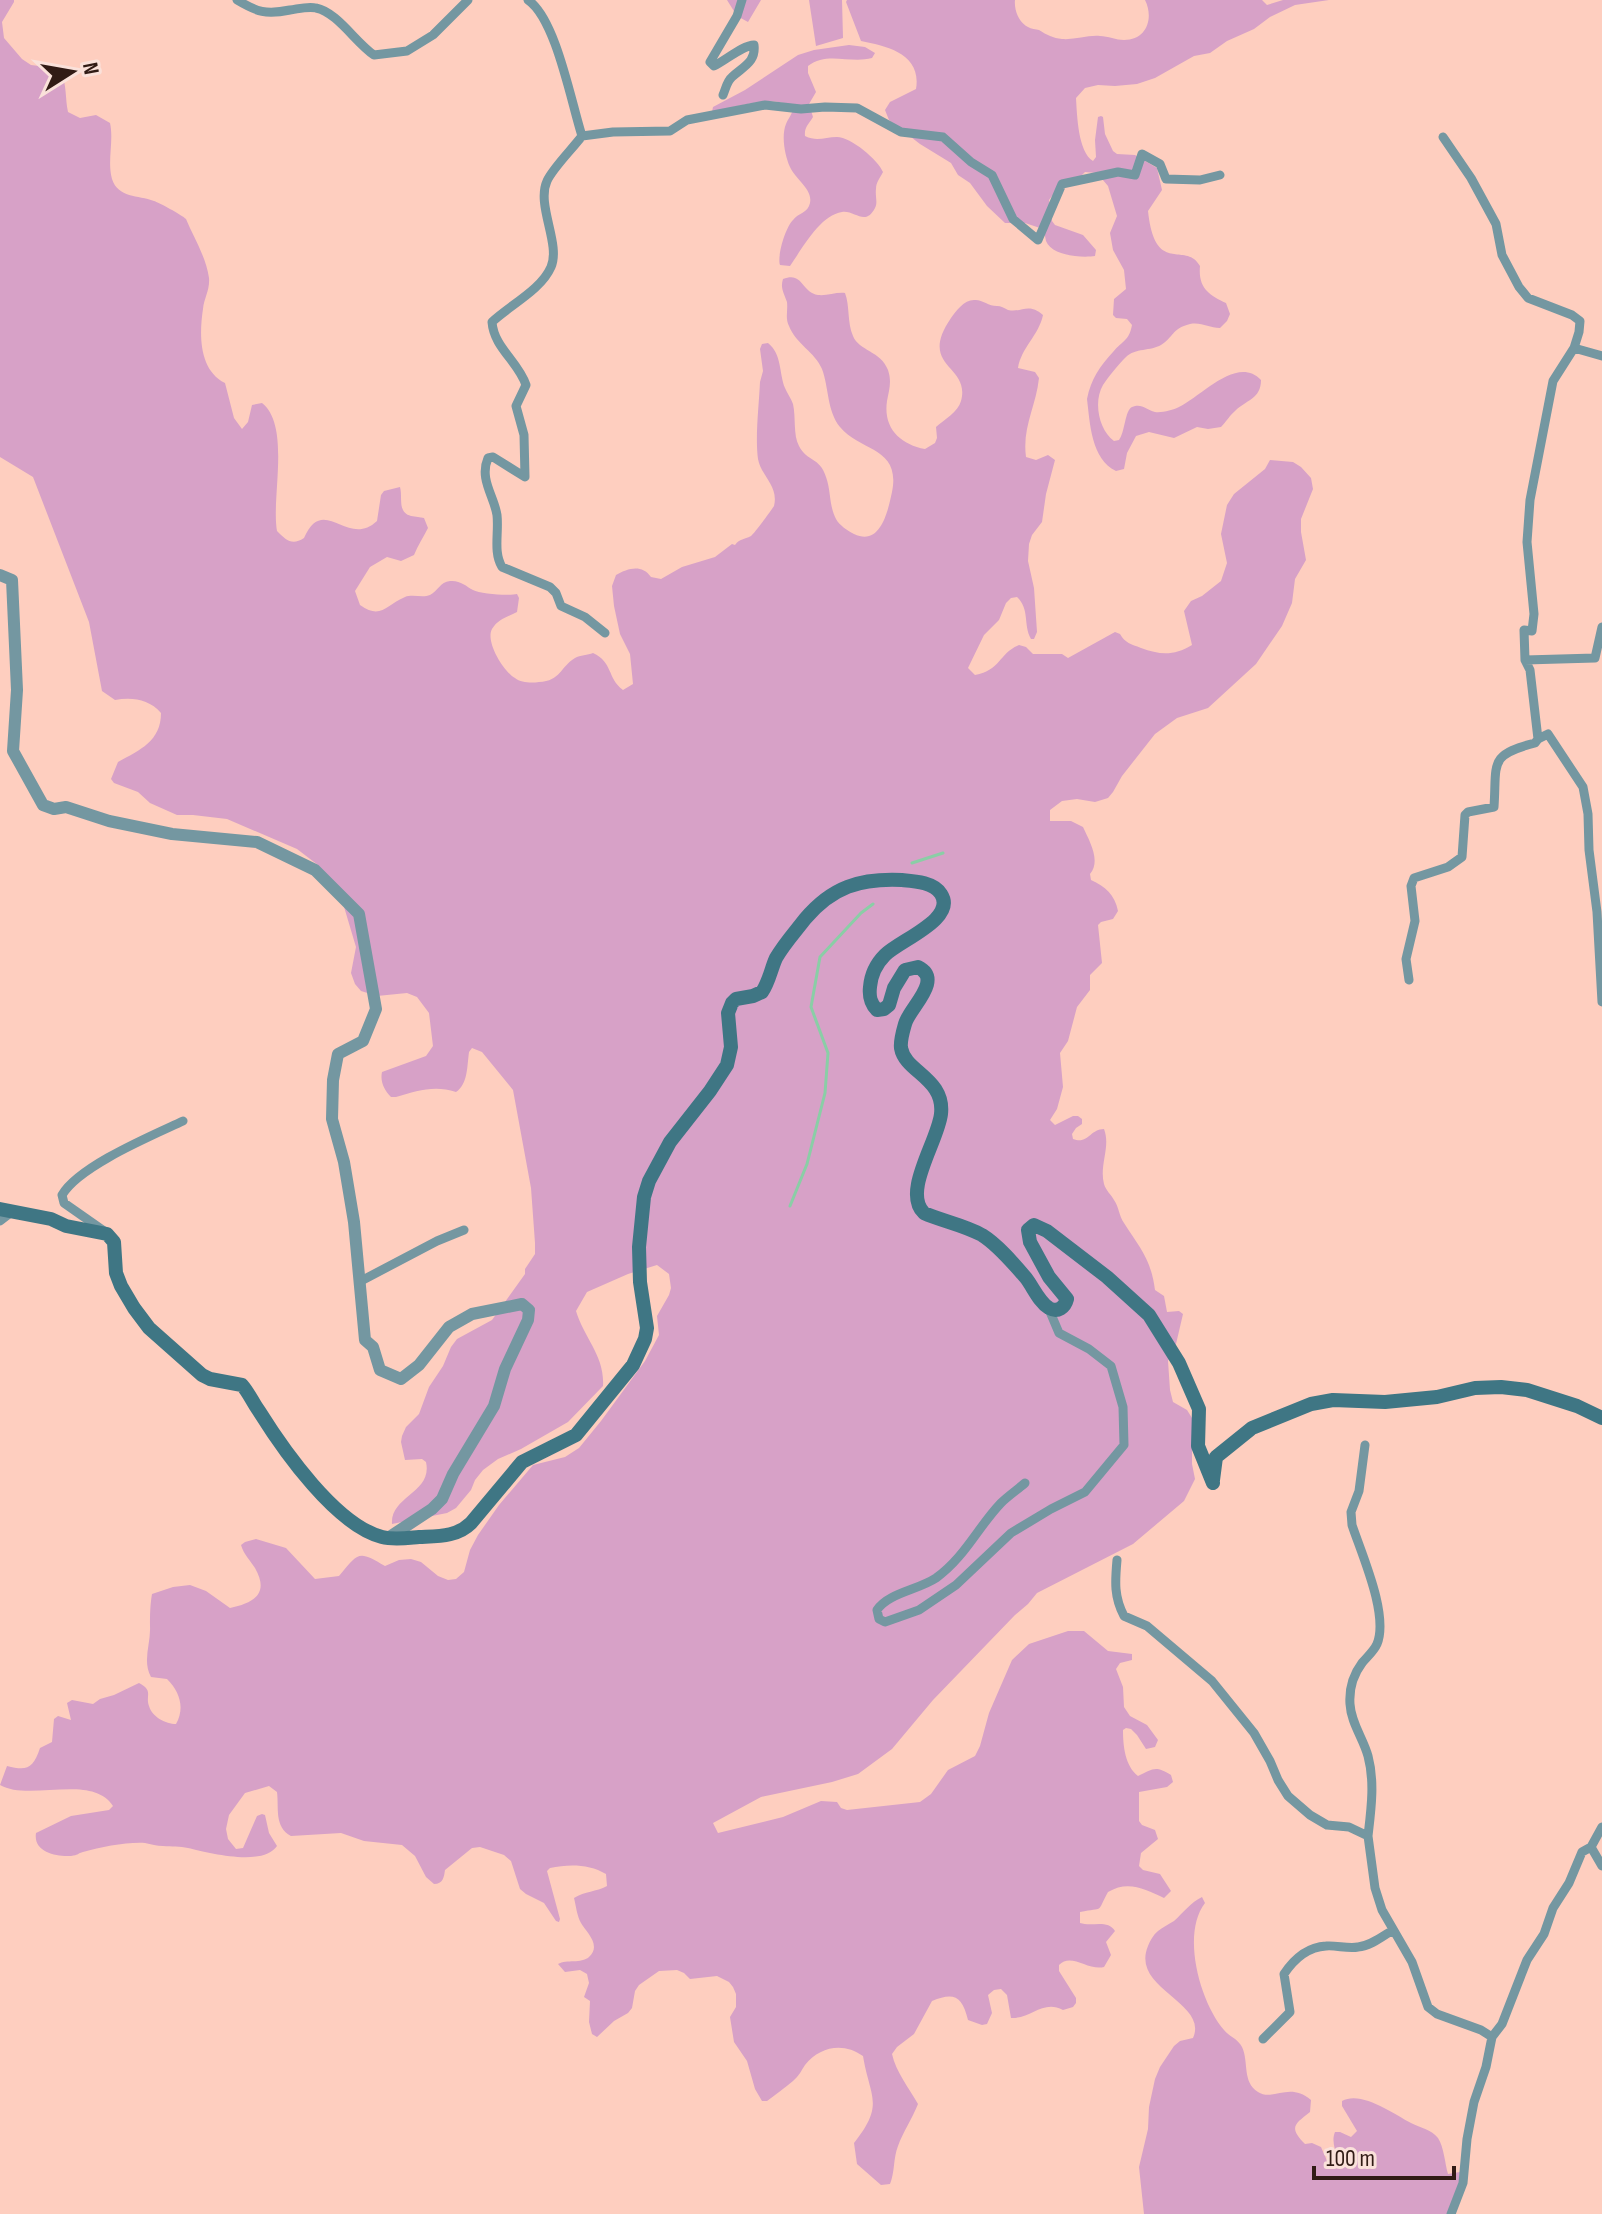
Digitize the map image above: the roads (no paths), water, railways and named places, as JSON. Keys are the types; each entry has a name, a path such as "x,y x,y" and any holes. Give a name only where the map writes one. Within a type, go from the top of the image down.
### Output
{"main road":[{"path":"6,1210 107,1234 114,1242 116,1273 121,1286 149,1328 202,1375 242,1385 315,1488 353,1522 388,1538 448,1535 466,1528 522,1462 576,1435 626,1375 641,1351 647,1328 640,1282 639,1247 644,1197 670,1142 727,1065 731,1047 729,1006 736,999 762,992 777,958 795,930 834,892 852,885 905,880 931,885 943,896 944,907 939,917 884,955 874,970 870,988 872,1005 882,1010 889,1005 894,988 905,970 918,967 928,977 925,991 906,1020 900,1045 904,1056 931,1083 941,1102 936,1138 917,1183 917,1203 924,1213 975,1231 989,1240 1048,1307 1056,1310 1063,1308 1067,1299 1051,1281 1030,1242 1028,1230 1034,1225 1047,1231 1107,1277 1149,1315 1179,1363 1199,1409 1198,1446 1213,1483 1216,1457 1252,1428 1311,1404 1333,1400 1385,1402 1501,1387 1527,1390 1577,1406 1602,1418"}],"street":[{"path":"237,0 255,11 268,13 314,7 329,13 374,55 407,51 433,35 468,0"},
{"path":"528,0 544,15 554,40 582,136"},
{"path":"723,95 730,79 752,60 755,52 754,45 747,45 730,59 714,66 710,62 737,16 742,0"},
{"path":"605,633 585,617 561,606 550,587 502,567 496,550 496,509 485,473 488,458 493,457 525,477 524,435 516,406 526,385 522,373 493,334 492,322 541,282 552,265 543,196 547,180 582,136 670,131 687,120 765,105 801,109 857,108 901,132 943,137 971,162 992,175 1013,219 1038,240 1062,184 1118,172 1135,175 1142,154 1160,164 1166,179 1200,180 1220,175"},
{"path":"1443,137 1471,178 1496,224 1502,255 1519,287 1528,298 1580,321 1574,348 1553,381 1530,500 1527,542 1534,614 1532,631 1524,630 1525,660 1530,670 1538,739"},
{"path":"1574,348 1602,356"},
{"path":"0,575 12,580 17,690 13,751 43,805 54,809 66,807 109,821 172,834 257,842 315,870 359,914 376,1009 363,1041 338,1054 333,1080 332,1119 344,1162 354,1222 365,1340 373,1347 380,1370 401,1379 419,1365 449,1327 472,1314 522,1304 529,1310 528,1320 505,1369 494,1406 453,1474 442,1499 388,1538"},
{"path":"1525,660 1595,658 1602,627"},
{"path":"1409,980 1406,959 1415,921 1411,886 1414,878 1448,867 1462,857 1465,815 1494,807 1497,763 1504,753 1535,743 1548,734 1583,787 1597,912 1602,1002"},
{"path":"1588,820 1602,826"},
{"path":"107,1234 64,1203 62,1195 66,1189 114,1155 183,1121"},
{"path":"0,1221 6,1210"},
{"path":"359,1282 464,1230"},
{"path":"1025,1483 1001,1503 969,1546 936,1578 906,1593 889,1597 880,1604 876,1615 879,1619 885,1622 919,1610 956,1585 1011,1533 1085,1492 1124,1445 1123,1407 1111,1366 1089,1349 1059,1333 1048,1307"},
{"path":"1577,1406 1602,1407"},
{"path":"1365,1445 1359,1491 1351,1512 1352,1525 1382,1626 1377,1646 1360,1665 1350,1688 1350,1708 1368,1755 1371,1774 1368,1836 1375,1888 1382,1910 1412,1962 1428,2007 1437,2014 1492,2037"},
{"path":"1117,1560 1116,1601 1124,1616 1147,1626 1212,1681 1254,1733 1288,1796 1327,1825 1349,1827 1368,1836"},
{"path":"1451,2214 1463,2183 1474,2102 1492,2037 1502,2024 1527,1960 1544,1934 1553,1908 1569,1883 1582,1852 1591,1847 1602,1827"},
{"path":"1591,1847 1602,1866"},
{"path":"1263,2039 1290,2012 1284,1974 1300,1956 1325,1946 1359,1947 1393,1930"}],"waterway":[{"path":"912,863 943,853"},
{"path":"790,1206 807,1164 825,1093 828,1053 811,1007 820,957 873,904"}]}
